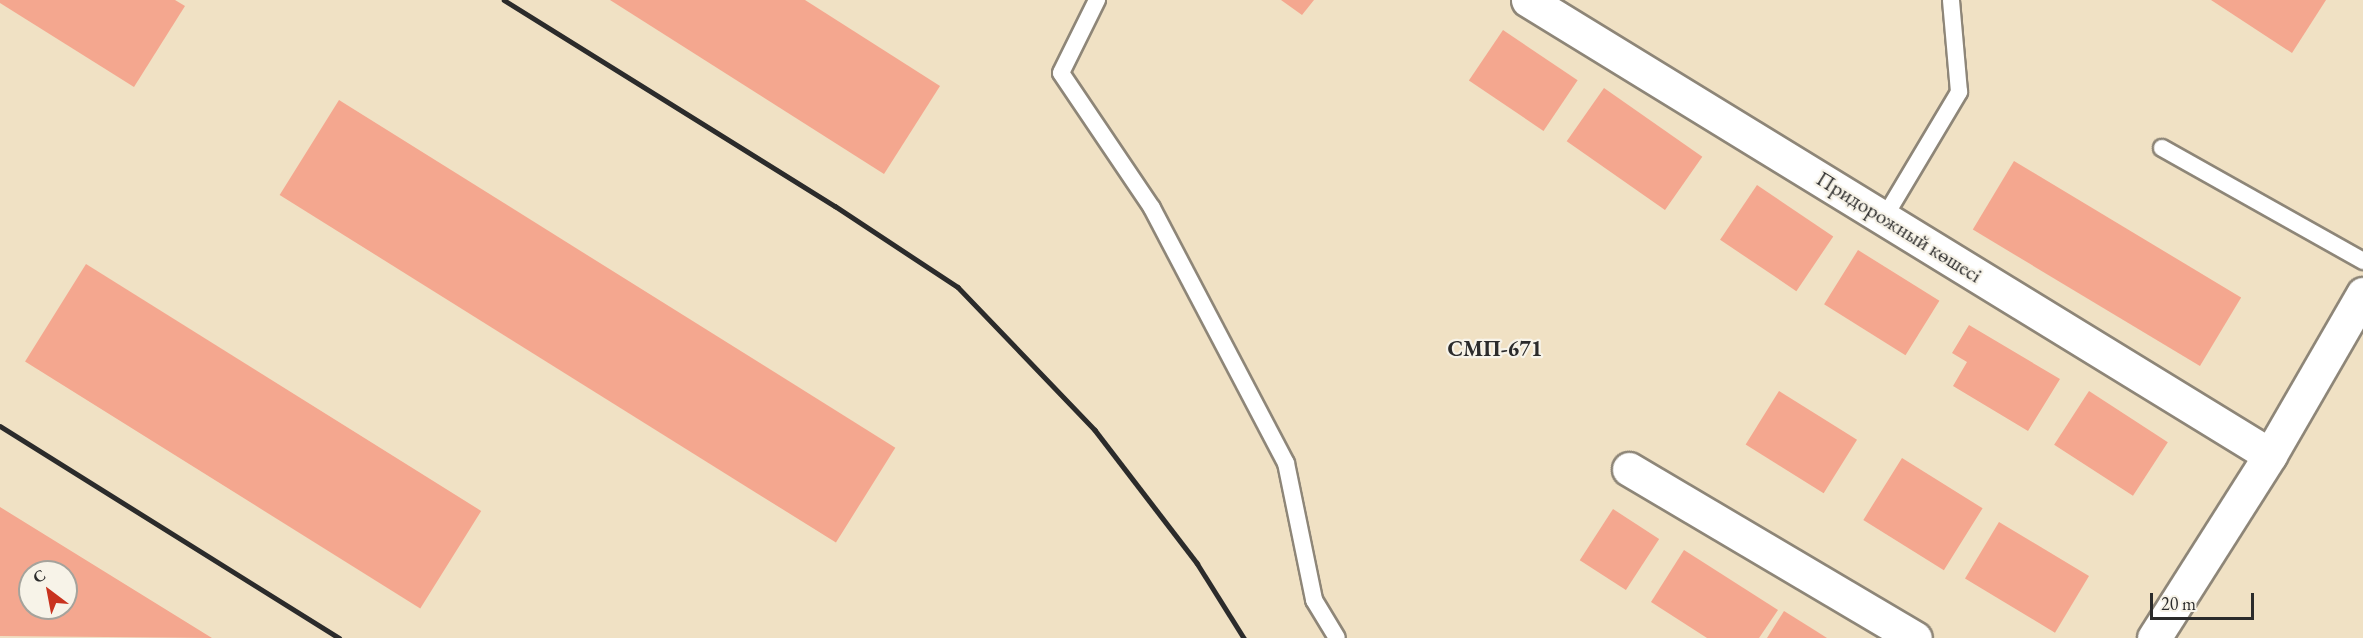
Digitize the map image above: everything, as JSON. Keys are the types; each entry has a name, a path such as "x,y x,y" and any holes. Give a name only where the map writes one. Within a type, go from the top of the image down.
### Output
{"street":[{"name":"Придорожный көшесі","path":"1528,0 2270,455"},
{"path":"2154,638 2270,455 2363,294"},
{"path":"1629,469 1915,638"}],"lane":[{"path":"1097,0 1060,73 1152,208 1286,463 1314,600 1337,638"},
{"path":"1884,218 1959,92 1951,0"},
{"path":"2162,148 2363,261"}],"building":[{"path":"0,0 175,0 185,6 134,87 0,3"},
{"path":"610,0 805,0 940,86 884,174"},
{"path":"1281,0 1314,0 1302,15"},
{"path":"2211,0 2326,0 2292,53"},
{"path":"1503,30 1578,80 1544,131 1469,81"},
{"path":"1604,88 1702,157 1665,210 1567,141"},
{"path":"339,100 895,448 836,543 280,195"},
{"path":"2014,161 2241,297 2200,366 1973,230"},
{"path":"1757,185 1833,236 1796,291 1720,240"},
{"path":"1858,250 1939,301 1905,355 1824,304"},
{"path":"86,264 481,511 420,608 25,362"},
{"path":"1969,325 2060,379 2028,431 1953,386 1967,362 1952,353"},
{"path":"1779,391 1857,440 1824,493 1746,444"},
{"path":"2089,391 2168,442 2133,496 2054,445"},
{"path":"1902,458 1983,508 1944,570 1863,520"},
{"path":"0,507 212,638 0,636"},
{"path":"1613,509 1659,539 1626,590 1580,560"},
{"path":"1999,522 2089,576 2055,633 1965,579"},
{"path":"1684,550 1778,610 1759,638 1707,638 1651,602"},
{"path":"1784,611 1816,631 1827,638 1767,638"}],"railway":[{"path":"504,0 835,206 958,287 1095,430 1197,563 1244,638"},
{"path":"0,426 339,638"}],"district":[{"name":"СМП-671","path":"1495,349"}]}
